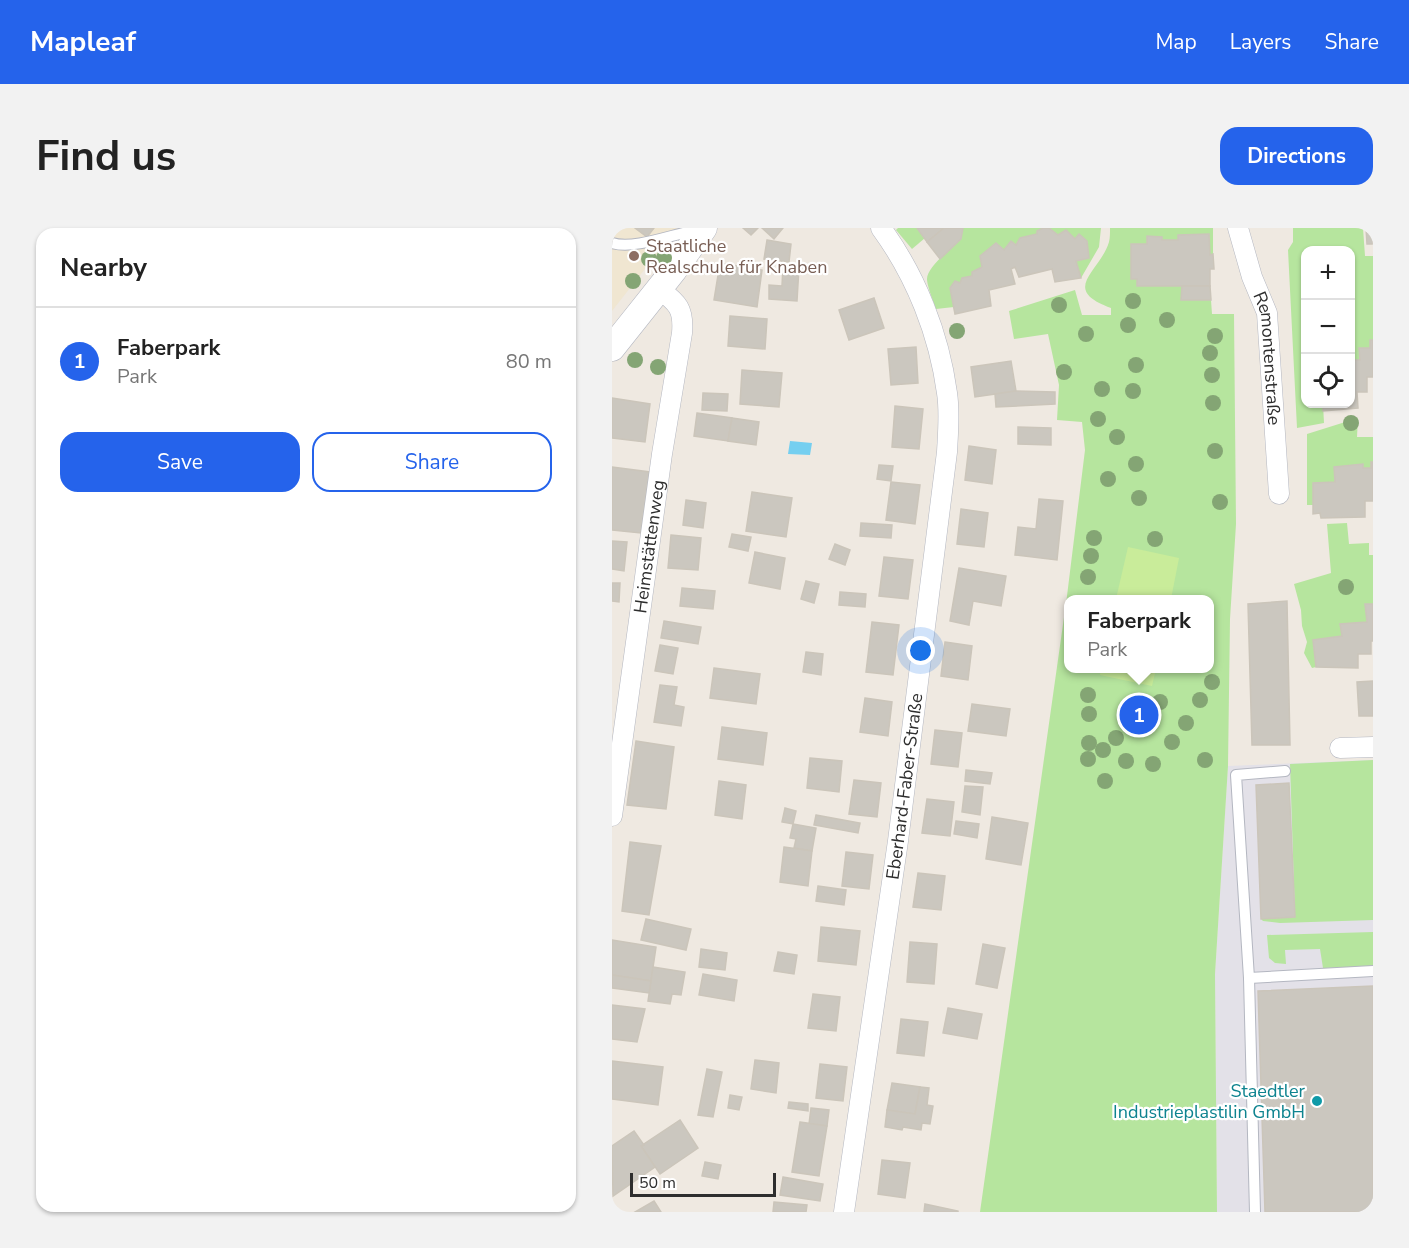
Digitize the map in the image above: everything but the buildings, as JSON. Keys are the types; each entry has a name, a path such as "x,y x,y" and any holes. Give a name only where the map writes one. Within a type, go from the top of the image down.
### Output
{"street":[{"name":"Eberhard-Faber-Straße","path":"844,1212 898,841 947,452 947,394 929,321 913,281 892,242 881,228"},
{"name":"Remontenstraße","path":"1238,228 1252,277 1268,313 1279,495"},
{"path":"612,348 667,280 704,229"},
{"name":"Heimstättenweg","path":"612,816 662,454 682,333 680,308 667,280"},
{"path":"1340,748 1373,747"}],"lane":[{"path":"614,246 634,245 677,233 704,229"},
{"path":"1255,1212 1249,978 1236,775 1285,771"},
{"path":"1249,978 1373,971"}],"shaded area":[{"name":"Staatliche Realschule für Knaben","path":"612,228 677,228 612,311"},
{"path":"1373,760 1373,1212 1217,1212 1215,974 1228,766"}],"green space":[{"path":"898,228 917,228 925,238 912,249 896,230"},
{"path":"963,228 1043,228 1037,231 1037,234 1020,238 1016,245 1011,241 1004,250 996,243 980,256 982,267 972,272 972,276 963,278 960,283 955,281 950,288 954,307 936,309 928,287 928,275 946,252 961,239"},
{"path":"1049,228 1101,228 1099,247 1081,278 1076,261 1089,258 1087,241 1079,234 1075,239 1066,230 1058,235"},
{"path":"1110,228 1213,228 1213,254 1210,255 1209,234 1178,235 1178,240 1162,240 1162,237 1148,236 1147,244 1131,244 1131,278 1137,279 1137,286 1182,286 1182,300 1211,300 1212,314 1234,314 1236,524 1230,619 1228,766 1215,974 1217,1212 980,1212 1064,617 1064,673 1214,673 1214,595 1067,595 1085,450 1082,422 1057,420 1059,385 1048,334 1014,339 1009,311 1075,290 1082,315 1111,315 1111,308 1087,294 1085,287 1087,279 1109,242"},
{"path":"1293,228 1363,228 1365,256 1373,256 1373,340 1370,340 1370,348 1359,348 1360,360 1355,360 1355,246 1301,246 1301,408 1323,408 1324,423 1297,428 1288,250 1293,242"},
{"path":"1358,418 1357,437 1373,437 1371,468 1363,468 1363,464 1334,467 1335,482 1313,483 1313,505 1307,505 1307,434"},
{"path":"1347,523 1349,544 1369,543 1369,555 1373,555 1373,604 1365,605 1367,622 1341,624 1342,636 1313,640 1316,667 1312,668 1304,653 1307,642 1294,584 1331,573 1327,524"},
{"path":"1128,547 1179,558 1172,595 1117,595"},
{"path":"1100,673 1155,673 1152,686 1100,675"},
{"path":"1373,760 1373,920 1280,923 1263,921 1261,919 1295,917 1290,764"},
{"path":"1373,932 1373,967 1323,968 1320,949 1285,950 1286,964 1275,963 1269,958 1267,935"}],"water":[{"path":"790,441 812,443 810,455 788,454"}],"place":[{"name":"Staatliche Realschule für Knaben","path":"634,256"},
{"name":"Faberpark","path":"1139,715"},
{"name":"Staedtler Industrieplastilin GmbH","path":"1317,1101"}]}
